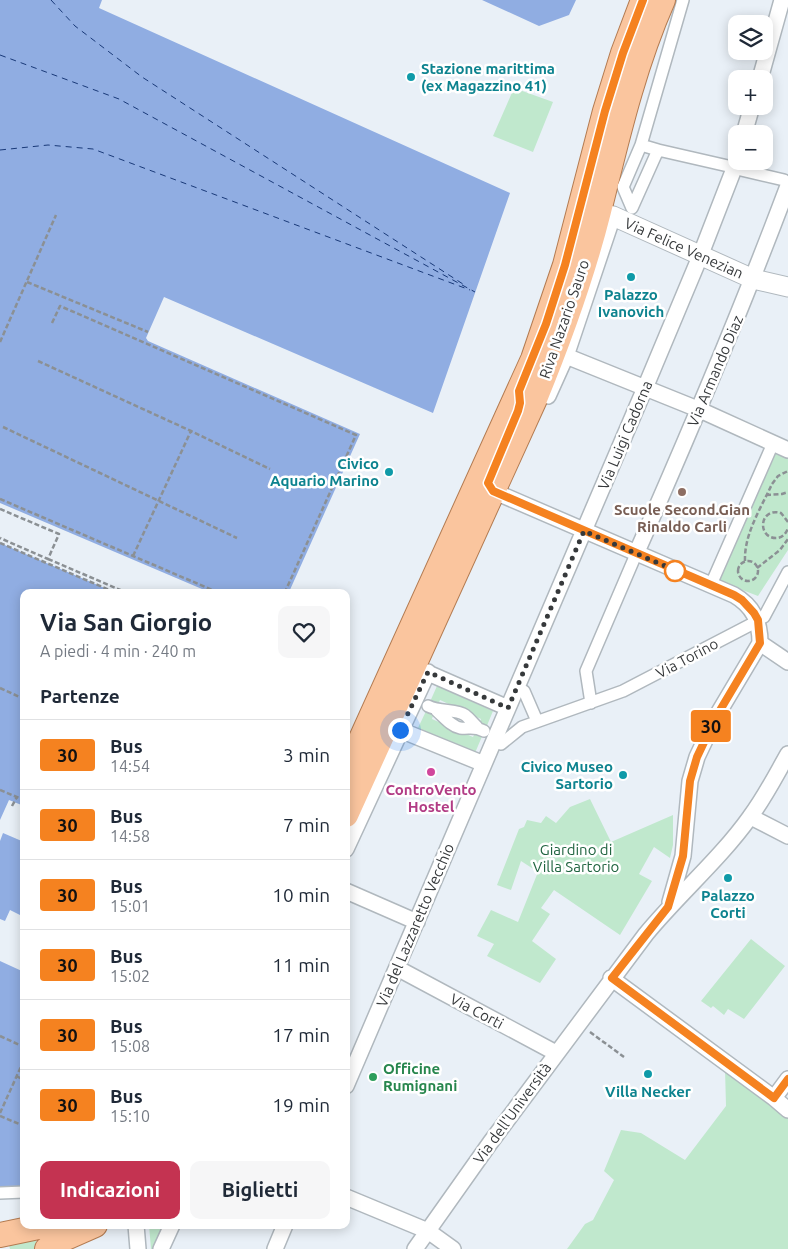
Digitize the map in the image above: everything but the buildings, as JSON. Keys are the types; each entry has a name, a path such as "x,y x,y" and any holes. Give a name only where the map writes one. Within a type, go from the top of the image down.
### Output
{"main road":[{"path":"607,138 623,53 643,0"},
{"path":"607,138 663,0"},
{"name":"Riva Nazario Sauro","path":"412,666 498,493 567,318 597,212 607,138"},
{"name":"Riva Nazario Sauro","path":"412,666 476,481 519,391 546,324 565,265 597,212"},
{"path":"350,808 394,727 412,666"},
{"path":"350,766 412,666"},
{"path":"0,1235 29,1229"},
{"path":"47,1249 59,1241 86,1229"}],"street":[{"path":"658,150 633,213 620,186 641,145 683,0"},
{"path":"763,70 782,0"},
{"path":"641,145 728,165"},
{"name":"Via Luigi Cadorna","path":"508,708 645,388 733,170"},
{"path":"747,170 786,183"},
{"name":"Via Armando Diaz","path":"591,703 586,671 700,410 753,279 786,183"},
{"name":"Via Felice Venezian","path":"597,212 753,279 788,287"},
{"name":"Riva Nazario Sauro","path":"519,391 520,403 518,411 489,477 488,483 498,493 566,356 597,212"},
{"path":"566,356 700,410 772,446 788,450"},
{"path":"712,583 772,446"},
{"path":"498,493 584,531 635,557 712,583 749,606 758,620 760,643 716,717 697,757 690,781 686,833 681,864 668,907"},
{"path":"764,617 788,572"},
{"name":"Via Torino","path":"503,740 522,726 623,691 750,625"},
{"path":"760,643 788,662"},
{"path":"412,666 508,708"},
{"path":"524,691 537,722"},
{"path":"432,708 465,715 480,729"},
{"name":"Via del Lazzaretto Vecchio","path":"350,1077 418,922 508,708"},
{"path":"350,839 394,727 484,764"},
{"name":"Via dell'Università","path":"415,1249 490,1143 612,978 668,907 721,852 750,817 788,754"},
{"path":"750,817 788,836"},
{"path":"350,893 418,922"},
{"name":"Via Corti","path":"398,968 556,1053"},
{"path":"612,978 788,1110"},
{"path":"774,1098 788,1079"},
{"path":"0,1193 20,1192"},
{"path":"350,1199 428,1231 453,1249"},
{"path":"37,1249 42,1240 62,1229"},
{"path":"136,1229 138,1249"},
{"path":"161,1249 170,1229"},
{"path":"275,1249 283,1229"},
{"path":"0,1240 0,1249"}],"path":[{"path":"0,342 56,215"},
{"path":"27,282 148,332"},
{"path":"52,323 60,306 356,435 285,589"},
{"path":"38,361 270,469"},
{"path":"4,427 236,538"},
{"path":"132,556 191,431"},
{"path":"745,561 747,544 766,495 778,476 788,471"},
{"path":"766,495 788,492"},
{"path":"0,499 210,589"},
{"path":"0,509 59,534 48,559"},
{"path":"788,522 785,516 777,512 769,514 764,521 763,529 769,536 777,538 788,530"},
{"path":"749,515 764,521"},
{"path":"0,538 119,589"},
{"path":"758,568 780,550 788,539"},
{"path":"0,543 107,589"},
{"path":"745,561 751,561 758,568 758,574 748,580 743,578 738,571 740,565 745,561"},
{"path":"0,688 20,697"},
{"path":"0,790 20,798"},
{"path":"12,806 17,797"},
{"path":"589,1031 624,1057"},
{"path":"0,1036 20,1045"},
{"path":"20,1068 0,1115 20,1124"},
{"path":"16,1076 20,1078"}],"green space":[{"path":"514,88 553,102 533,152 493,136"},
{"path":"776,453 788,458 788,550 758,596 719,581"},
{"path":"437,686 493,711 486,728 479,725 481,719 440,700 437,707 429,704"},
{"path":"427,709 434,712 432,719 473,737 476,731 483,734 475,753 418,728"},
{"name":"Giardino di Villa Sartorio","path":"590,799 611,842 673,815 673,845 670,858 654,847 639,874 652,881 620,935 554,890 541,908 550,914 532,941 556,959 540,983 487,956 494,944 477,936 491,910 518,922 538,872 521,861 511,890 497,885 519,829 524,827 527,820 541,823 546,816 556,823 570,807"},
{"path":"751,939 785,966 744,1019 728,1009 724,1015 713,1006 711,1008 701,1001"},
{"path":"725,1069 788,1119 788,1249 567,1249 585,1224 593,1220 614,1180 604,1171 621,1130 641,1133 685,1160 726,1106"},
{"path":"149,1229 164,1229 155,1249 151,1249"},
{"path":"36,1238 34,1249 10,1249 7,1239"}],"water":[{"path":"0,0 102,0 99,8 510,193 433,413 164,297 146,338 148,341 360,434 290,589 202,589 0,503"},
{"path":"482,0 576,0 569,15 539,26"},
{"path":"0,543 107,589 20,589 20,804 9,800 0,820"},
{"path":"3,833 20,840 20,915 10,910 5,921 0,919 0,841"},
{"path":"0,961 20,970 20,1187 0,1188"}],"ferry route":[{"path":"51,0 75,26 142,77 466,286"},
{"path":"0,55 119,99 475,292"},
{"path":"0,150 48,145 93,149 470,290"}],"bus line":[{"name":"30","path":"643,0 623,53 605,111 565,265 546,324 519,391 520,403 518,411 488,483 493,491 734,595 749,606 758,620 760,643 716,717 697,757 690,781 683,856 668,907 612,978 774,1098 788,1079"}],"place":[{"name":"Stazione marittima (ex Magazzino 41)","path":"411,77"},
{"name":"Palazzo Ivanovich","path":"631,277"},
{"name":"Civico Aquario Marino","path":"389,472"},
{"name":"Scuole Second.Gian Rinaldo Carli","path":"682,492"},
{"name":"ControVento Hostel","path":"431,772"},
{"name":"Civico Museo Sartorio","path":"623,775"},
{"name":"Palazzo Corti","path":"728,878"},
{"name":"Villa Necker","path":"648,1074"},
{"name":"Officine Rumignani","path":"373,1077"}],"route":[{"path":"400,730 428,672 508,708 584,531 679,572 675,571"}]}
